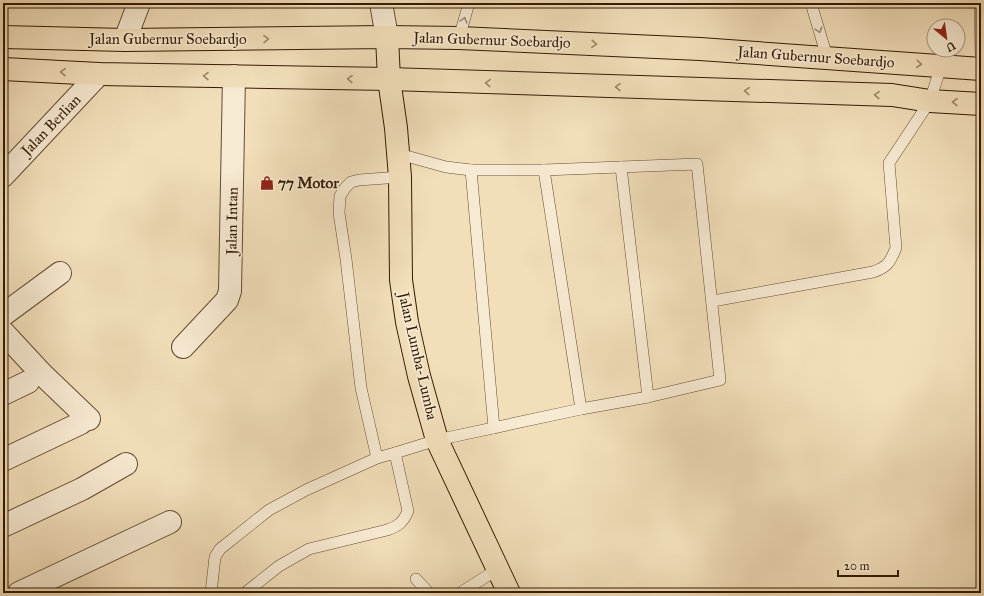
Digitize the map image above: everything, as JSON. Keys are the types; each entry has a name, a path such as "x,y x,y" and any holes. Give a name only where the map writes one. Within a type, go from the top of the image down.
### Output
{"highway":[{"name":"Jalan Gubernur Soebardjo","path":"3,37 125,40 387,37 459,38 700,49 981,69"},
{"name":"Jalan Lumba-Lumba","path":"387,37 390,80 399,154 401,280 407,322 419,376 437,440 509,593"},
{"path":"3,69 100,74 390,80 892,95 930,101 981,104"}],"street":[{"path":"125,40 139,3"},
{"path":"381,3 387,37"},
{"name":"Jalan Berlian","path":"3,176 100,74"},
{"name":"Jalan Intan","path":"183,347 227,300 230,291 234,76"},
{"path":"3,315 60,273"},
{"path":"3,332 85,421 3,460"},
{"path":"3,394 28,382"},
{"path":"3,526 82,489 126,464"},
{"path":"19,593 170,522"}],"lane":[{"path":"459,38 469,3"},
{"path":"811,3 827,58"},
{"path":"980,3 981,60"},
{"path":"713,301 873,272 883,269 891,261 896,248 889,163 930,101 941,66"},
{"path":"211,593 215,557 220,549 269,510 306,490 377,458 437,440 581,409 648,397 720,380 713,301 697,164 544,170 471,170 446,167 399,154"},
{"path":"621,167 648,397"},
{"path":"471,170 494,428"},
{"path":"544,170 581,409"},
{"path":"377,458 361,388 346,258 339,213 340,196 351,182 400,177"},
{"path":"245,593 279,566 309,549 387,530 404,521 408,512 395,453"},
{"path":"460,593 498,569"},
{"path":"416,579 429,593"}],"place":[{"name":"77 Motor","path":"267,183"}]}
